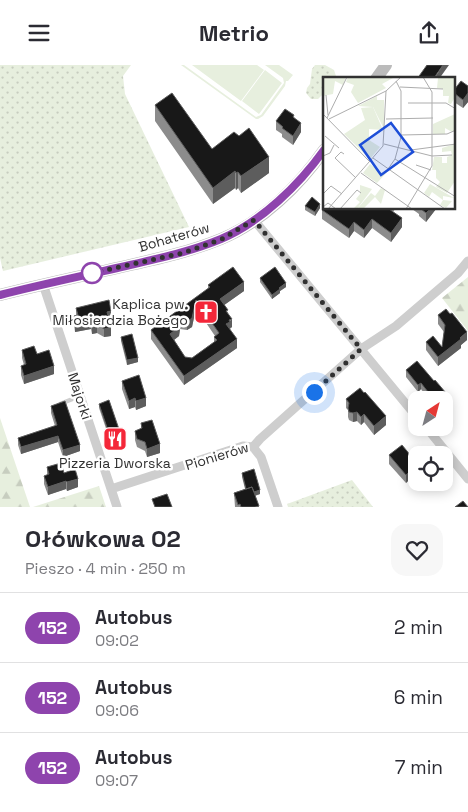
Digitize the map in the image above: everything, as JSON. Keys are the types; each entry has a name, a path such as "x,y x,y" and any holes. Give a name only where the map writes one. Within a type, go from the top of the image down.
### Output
{"street":[{"path":"377,77 386,65"},
{"name":"Bohaterów","path":"0,295 183,253 222,239 254,220 282,199 312,168 323,152"},
{"path":"254,220 408,406"},
{"name":"Pionierów","path":"111,489 243,446 253,447 361,349 396,326 458,273 468,261"},
{"name":"Majorki","path":"43,284 117,507"},
{"path":"434,436 467,474"},
{"path":"253,447 260,457 278,507"}],"lane":[{"path":"53,406 80,396"}],"green space":[{"path":"0,65 131,65 123,76 125,94 189,227 3,271 0,258"},
{"path":"181,65 184,65 256,117 261,115 284,83 283,78 265,65 279,65 293,75 286,81 285,86 263,116 256,119"},
{"path":"192,65 257,65 264,70 241,101"},
{"path":"315,65 325,65 334,70 336,77 323,77 323,94 318,99 311,99 306,93 310,84 312,69"},
{"path":"265,70 282,83 259,114 242,101"},
{"path":"468,277 468,331 442,298"},
{"path":"0,418 30,507 0,507"},
{"path":"352,480 373,507 288,507 287,504"},
{"path":"99,486 106,507 33,507"}],"building":[{"path":"427,65 443,65 435,77 418,77"},
{"path":"461,81 468,86 468,93 463,100 456,95 456,87"},
{"path":"172,93 212,149 234,132 239,136 249,128 269,157 241,176 235,171 213,188 155,105"},
{"path":"285,109 301,123 293,136 276,121"},
{"path":"312,197 320,204 315,212 305,206"},
{"path":"322,210 390,210 402,218 391,233 372,219 364,230 354,222 349,229"},
{"path":"233,267 244,282 220,299 232,319 226,324 237,339 184,376 151,330 210,287 208,285","holes":["196,300 219,333 214,337 217,340 192,358 185,357 170,334 179,327 180,320 187,322 192,318"]},
{"path":"275,267 286,283 272,295 260,278"},
{"path":"109,300 111,311 107,312 111,327 104,329 97,324 92,326 91,320 75,324 74,316 78,315 76,308"},
{"path":"446,309 450,314 452,313 467,332 438,357 426,342 433,336 442,347 445,325 438,315"},
{"path":"132,334 138,358 127,360 121,337"},
{"path":"34,346 37,354 49,350 54,366 24,376 21,366 26,364 22,350"},
{"path":"417,361 444,391 427,391 421,383 418,385 406,370"},
{"path":"139,375 146,398 136,401 135,398 129,401 122,381"},
{"path":"360,388 386,416 374,426 364,414 361,417 357,412 349,412 349,403 346,399"},
{"path":"109,400 123,441 113,445 99,404"},
{"path":"65,401 80,445 63,450 58,436 21,447 18,438 57,425 51,406"},
{"path":"152,420 160,444 147,449 145,442 137,439 135,431 142,428 141,423"},
{"path":"402,445 408,452 408,473 406,475 389,455"},
{"path":"61,463 64,473 75,469 78,479 48,487 44,476 49,474 47,467"},
{"path":"254,469 260,490 254,492 252,487 246,489 242,473"},
{"path":"252,487 259,506 241,507 240,504 238,505 234,493"},
{"path":"167,494 172,507 155,507 152,499"},
{"path":"463,501 468,507 455,507"}],"bus line":[{"name":"152","path":"0,295 183,253 222,239 254,220 282,199 312,168 323,152"}],"place":[{"name":"Kaplica pw. Miłosierdzia Bożego","path":"206,312"},
{"name":"Pizzeria Dworska","path":"115,439"}],"route":[{"path":"92,273 183,253 222,239 254,220 361,349 314,392"}]}
